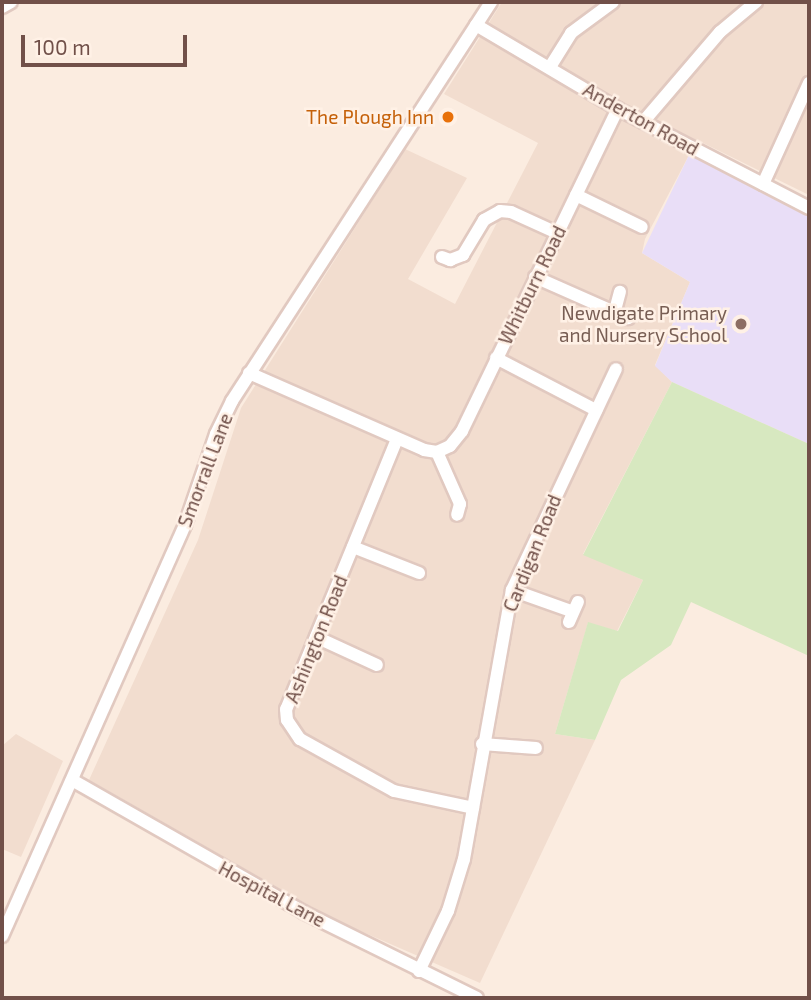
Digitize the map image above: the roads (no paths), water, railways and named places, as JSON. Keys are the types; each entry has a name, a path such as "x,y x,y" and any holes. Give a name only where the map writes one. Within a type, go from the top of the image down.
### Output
{"street":[{"path":"2,8 11,2"},
{"name":"Smorrall Lane","path":"2,936 185,525 216,433 248,373 491,2"},
{"path":"550,67 571,33 613,2"},
{"path":"643,122 720,32 756,2"},
{"name":"Anderton Road","path":"476,24 643,122 809,208"},
{"path":"763,184 787,139 807,92"},
{"name":"Whitburn Road","path":"437,452 458,437 618,108"},
{"path":"576,195 642,227"},
{"path":"442,257 455,260 464,255 484,220 500,212 512,212 557,233"},
{"path":"535,277 628,318"},
{"path":"614,314 620,292"},
{"path":"496,358 596,410"},
{"name":"Cardigan Road","path":"419,971 448,911 473,808 482,744 512,590 617,369"},
{"path":"248,373 397,439 437,452 460,504 457,515"},
{"name":"Ashington Road","path":"397,439 286,709 295,735 410,797 473,808"},
{"path":"353,547 419,573"},
{"path":"512,590 573,612"},
{"path":"316,637 377,665"},
{"path":"482,744 536,748"},
{"name":"Hospital Lane","path":"72,780 303,912 477,998"}],"place":[{"name":"The Plough Inn","path":"448,117"},
{"name":"Newdigate Primary and Nursery School","path":"741,324"}]}
